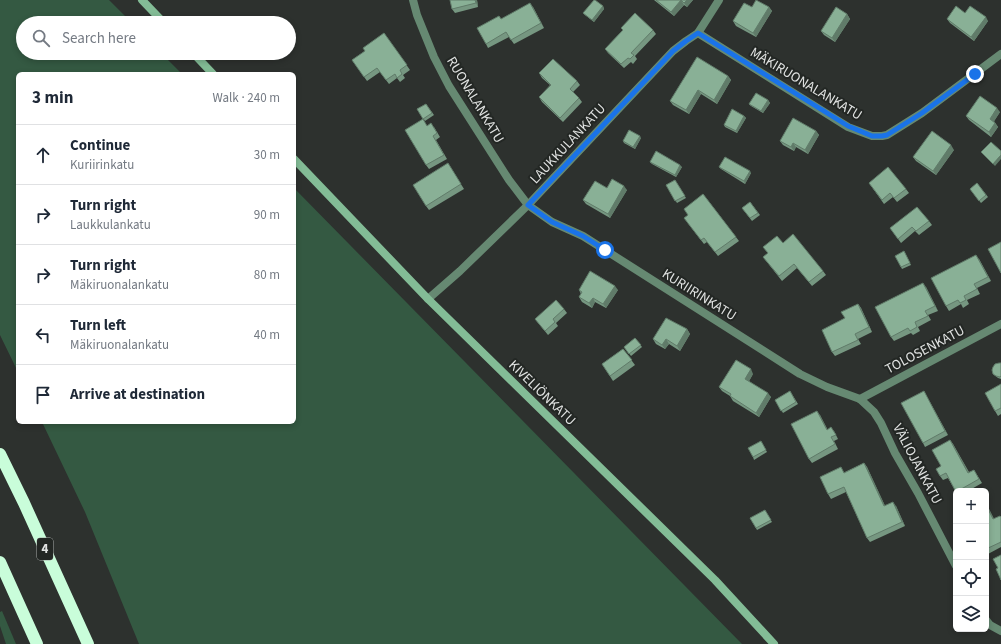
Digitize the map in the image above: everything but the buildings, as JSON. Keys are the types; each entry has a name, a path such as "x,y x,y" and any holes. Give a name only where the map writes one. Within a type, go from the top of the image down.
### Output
{"highway":[{"name":"4","path":"0,454 88,644"},
{"path":"0,562 37,644"}],"main road":[{"path":"142,0 157,16"},
{"path":"199,60 211,72"},
{"name":"KIVELIÖNKATU","path":"296,161 428,299 716,580 774,644"}],"street":[{"name":"RUONALANKATU","path":"412,0 434,57 449,86 494,159 528,205"},
{"name":"LAUKKULANKATU","path":"428,299 460,271 528,205 673,51 698,33 719,0"},
{"name":"MÄKIRUONALANKATU","path":"698,33 848,126 868,135 877,137 887,135 922,113 1001,54"},
{"name":"KURIIRINKATU","path":"528,205 552,222 583,236 800,374 827,387 860,399"},
{"name":"TOLOSENKATU","path":"860,399 1001,324"},
{"name":"VÄLIOJANKATU","path":"860,399 874,412 953,560"},
{"path":"989,624 1001,631"}],"green space":[{"path":"0,0 109,0 125,16 16,16 16,60 168,60 180,72 16,72 16,368 0,335"},
{"path":"296,190 742,644 139,644 85,512 43,424 296,424"},
{"path":"2,611 16,644 6,644 0,626 0,612"}],"route":[{"path":"605,250 583,236 552,222 528,205 673,51 698,33 848,126 868,135 877,137 887,135 922,113 975,74"}]}
